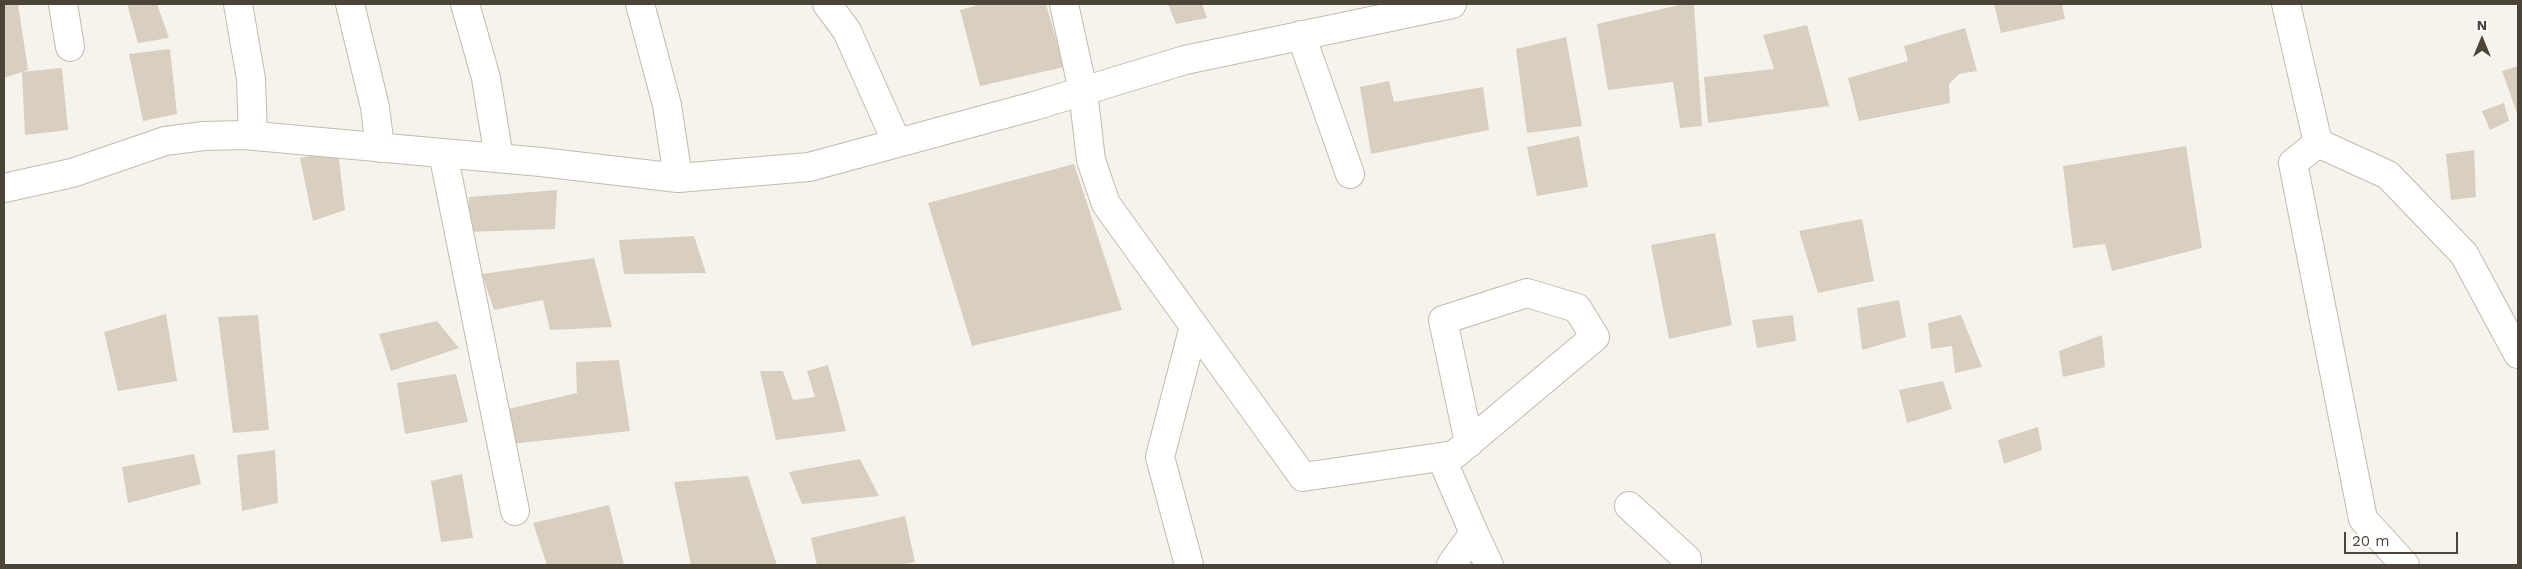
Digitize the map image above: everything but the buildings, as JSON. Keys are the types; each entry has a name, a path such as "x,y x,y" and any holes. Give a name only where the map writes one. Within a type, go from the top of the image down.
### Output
{"street":[{"path":"64,4 70,47"},
{"path":"238,4 251,79 253,136"},
{"path":"350,4 375,107 380,148"},
{"path":"465,4 486,78 499,158"},
{"path":"640,4 667,105 678,178"},
{"path":"827,4 847,31 897,143"},
{"path":"1064,4 1083,91 1091,160 1106,204 1304,477 1454,455 1595,337 1577,308 1527,293 1443,320 1468,443"},
{"path":"4,188 72,174 166,141 204,136 253,136 499,158 678,178 809,166 1083,91 1185,60 1452,4"},
{"path":"2286,4 2318,143"},
{"path":"1301,35 1350,174"},
{"path":"2318,143 2388,175 2464,254 2518,354"},
{"path":"2318,143 2293,163 2363,519 2405,565"},
{"path":"443,153 515,511"},
{"path":"1189,565 1160,457 1194,326"},
{"path":"1441,457 1488,565"},
{"path":"1629,506 1687,559 1687,565"},
{"path":"1451,565 1474,533"}]}
